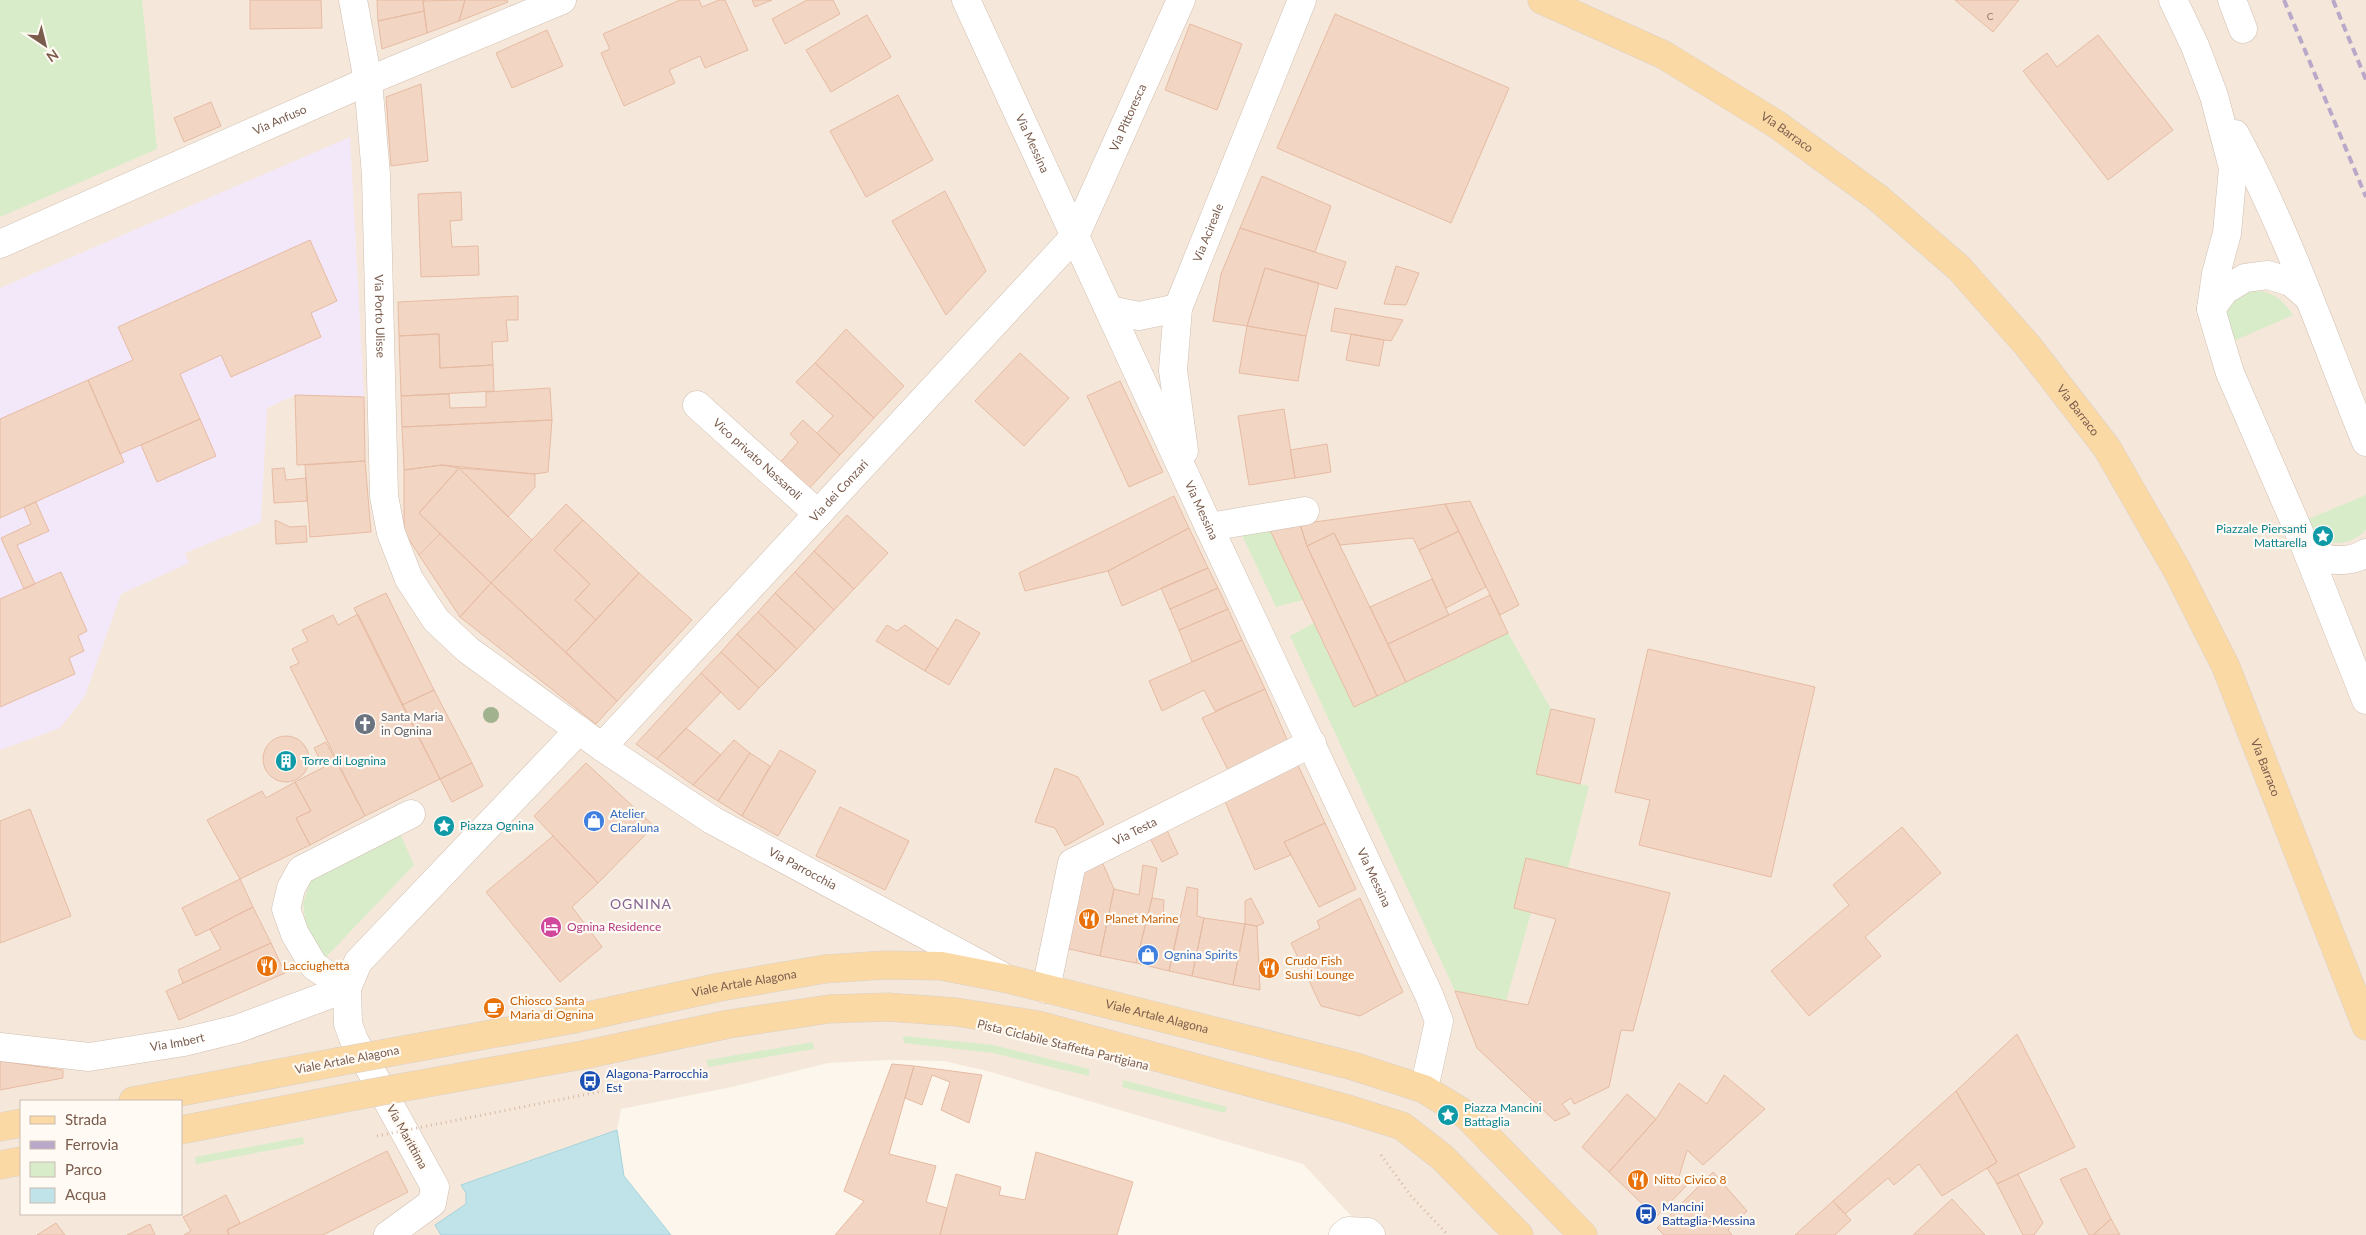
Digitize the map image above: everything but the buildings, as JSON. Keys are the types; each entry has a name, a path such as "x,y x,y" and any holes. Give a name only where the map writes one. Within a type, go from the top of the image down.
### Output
{"main road":[{"name":"Via Barraco","path":"1542,0 1664,55 1776,124 1878,198 1959,268 2028,346 2108,448 2177,570 2226,667 2366,1026"},
{"name":"Viale Artale Alagona","path":"138,1100 574,1019 720,987 824,969 885,965 941,966 1008,979 1353,1066 1424,1089 1465,1114 1583,1235"},
{"path":"182,1130 588,1054 729,1024 829,1010 887,1006 956,1012 1038,1025 1348,1109 1402,1126 1442,1156 1519,1235"},
{"path":"0,1127 20,1123"},
{"path":"0,1165 20,1160"}],"street":[{"name":"Via Porto Ulisse","path":"353,0 368,81 376,175 384,496 391,533 409,579 436,620 468,650 579,730"},
{"name":"Via Anfuso","path":"0,244 368,81 562,0"},
{"name":"Via Messina","path":"966,0 1209,527 1312,743 1439,1021 1424,1089"},
{"name":"Via Pittoresca","path":"1075,236 1181,0"},
{"name":"Via Acireale","path":"1187,478 1174,370 1178,308 1302,0"},
{"path":"2173,0 2195,46 2214,96 2233,168 2227,233 2216,274 2211,309 2230,373 2303,541 2366,700"},
{"path":"2232,0 2244,29"},
{"path":"2214,96 2258,178 2366,442"},
{"name":"Via dei Conzari","path":"602,747 1075,236"},
{"path":"2211,309 2225,290 2245,278 2268,275 2291,282 2307,296"},
{"path":"1109,310 1139,316 1178,308"},
{"name":"Vico privato Nassaroli","path":"697,405 818,514"},
{"path":"1209,527 1305,511"},
{"path":"2303,541 2319,556 2340,560 2361,556 2366,553"},
{"path":"411,814 301,870 291,888 286,909 294,934 314,966 347,988 358,962 579,730"},
{"name":"Via Parrocchia","path":"579,730 712,820 1008,979"},
{"name":"Via Testa","path":"1046,989 1072,863 1312,743"},
{"name":"Via Marittima","path":"347,988 348,1024 354,1040 435,1187 432,1203 388,1235"},
{"name":"Via Imbert","path":"0,1047 89,1057 184,1042 237,1029 347,988"},
{"path":"1343,1235 1348,1231 1368,1232 1371,1235"}],"path":[{"path":"377,1136 603,1091"},
{"path":"1375,1148 1411,1196 1448,1235"}],"shaded area":[{"path":"0,0 2366,0 2366,1235 1369,1235 1303,1164 987,1071 944,1061 889,1060 828,1063 732,1087 621,1109 617,1130 461,1185 466,1193 466,1204 435,1225 441,1235 0,1235"},
{"path":"350,137 364,397 295,395 267,408 261,522 185,553 189,563 121,594 85,696 60,728 0,750 0,288"}],"green space":[{"path":"0,0 142,0 157,149 0,217"},
{"path":"2251,291 2264,292 2275,296 2285,304 2293,315 2229,343 2226,325 2227,311 2235,301"},
{"path":"2366,495 2366,529 2349,541 2342,543 2327,542 2314,532 2306,520"},
{"path":"1269,528 1303,600 1276,607 1241,533"},
{"path":"1314,623 1354,707 1508,633 1551,709 1536,773 1589,786 1568,868 1514,908 1531,913 1506,1001 1455,991 1290,636"},
{"path":"399,831 414,865 325,958 306,927 303,903 312,876"},
{"path":"903,1036 993,1045 1089,1069 1089,1076 993,1053 904,1043"},
{"path":"813,1042 814,1049 708,1067 707,1060"},
{"path":"1123,1080 1227,1107 1225,1113 1122,1087"},
{"path":"303,1137 304,1144 196,1164 195,1157"}],"water":[{"path":"617,1130 624,1176 671,1235 441,1235 435,1225 466,1204 466,1193 461,1185"}],"railway":[{"path":"2284,0 2366,197"},
{"path":"2333,0 2366,80"}],"place":[{"name":"Piazzale Piersanti Mattarella","path":"2323,536"},
{"name":"Santa Maria in Ognina","path":"365,724"},
{"name":"Torre di Lognina","path":"286,761"},
{"name":"Atelier Claraluna","path":"594,821"},
{"name":"Piazza Ognina","path":"444,826"},
{"name":"Planet Marine","path":"1089,919"},
{"name":"Ognina Residence","path":"551,927"},
{"name":"Ognina Spirits","path":"1148,955"},
{"name":"Lacciughetta","path":"267,966"},
{"name":"Crudo Fish Sushi Lounge","path":"1269,968"},
{"name":"Chiosco Santa Maria di Ognina","path":"494,1008"},
{"name":"Alagona-Parrocchia Est","path":"590,1081"},
{"name":"Piazza Mancini Battaglia","path":"1448,1115"},
{"name":"Nitto Civico 8","path":"1638,1180"},
{"name":"Mancini Battaglia-Messina","path":"1646,1214"}],"district":[{"name":"OGNINA","path":"641,904"}]}
